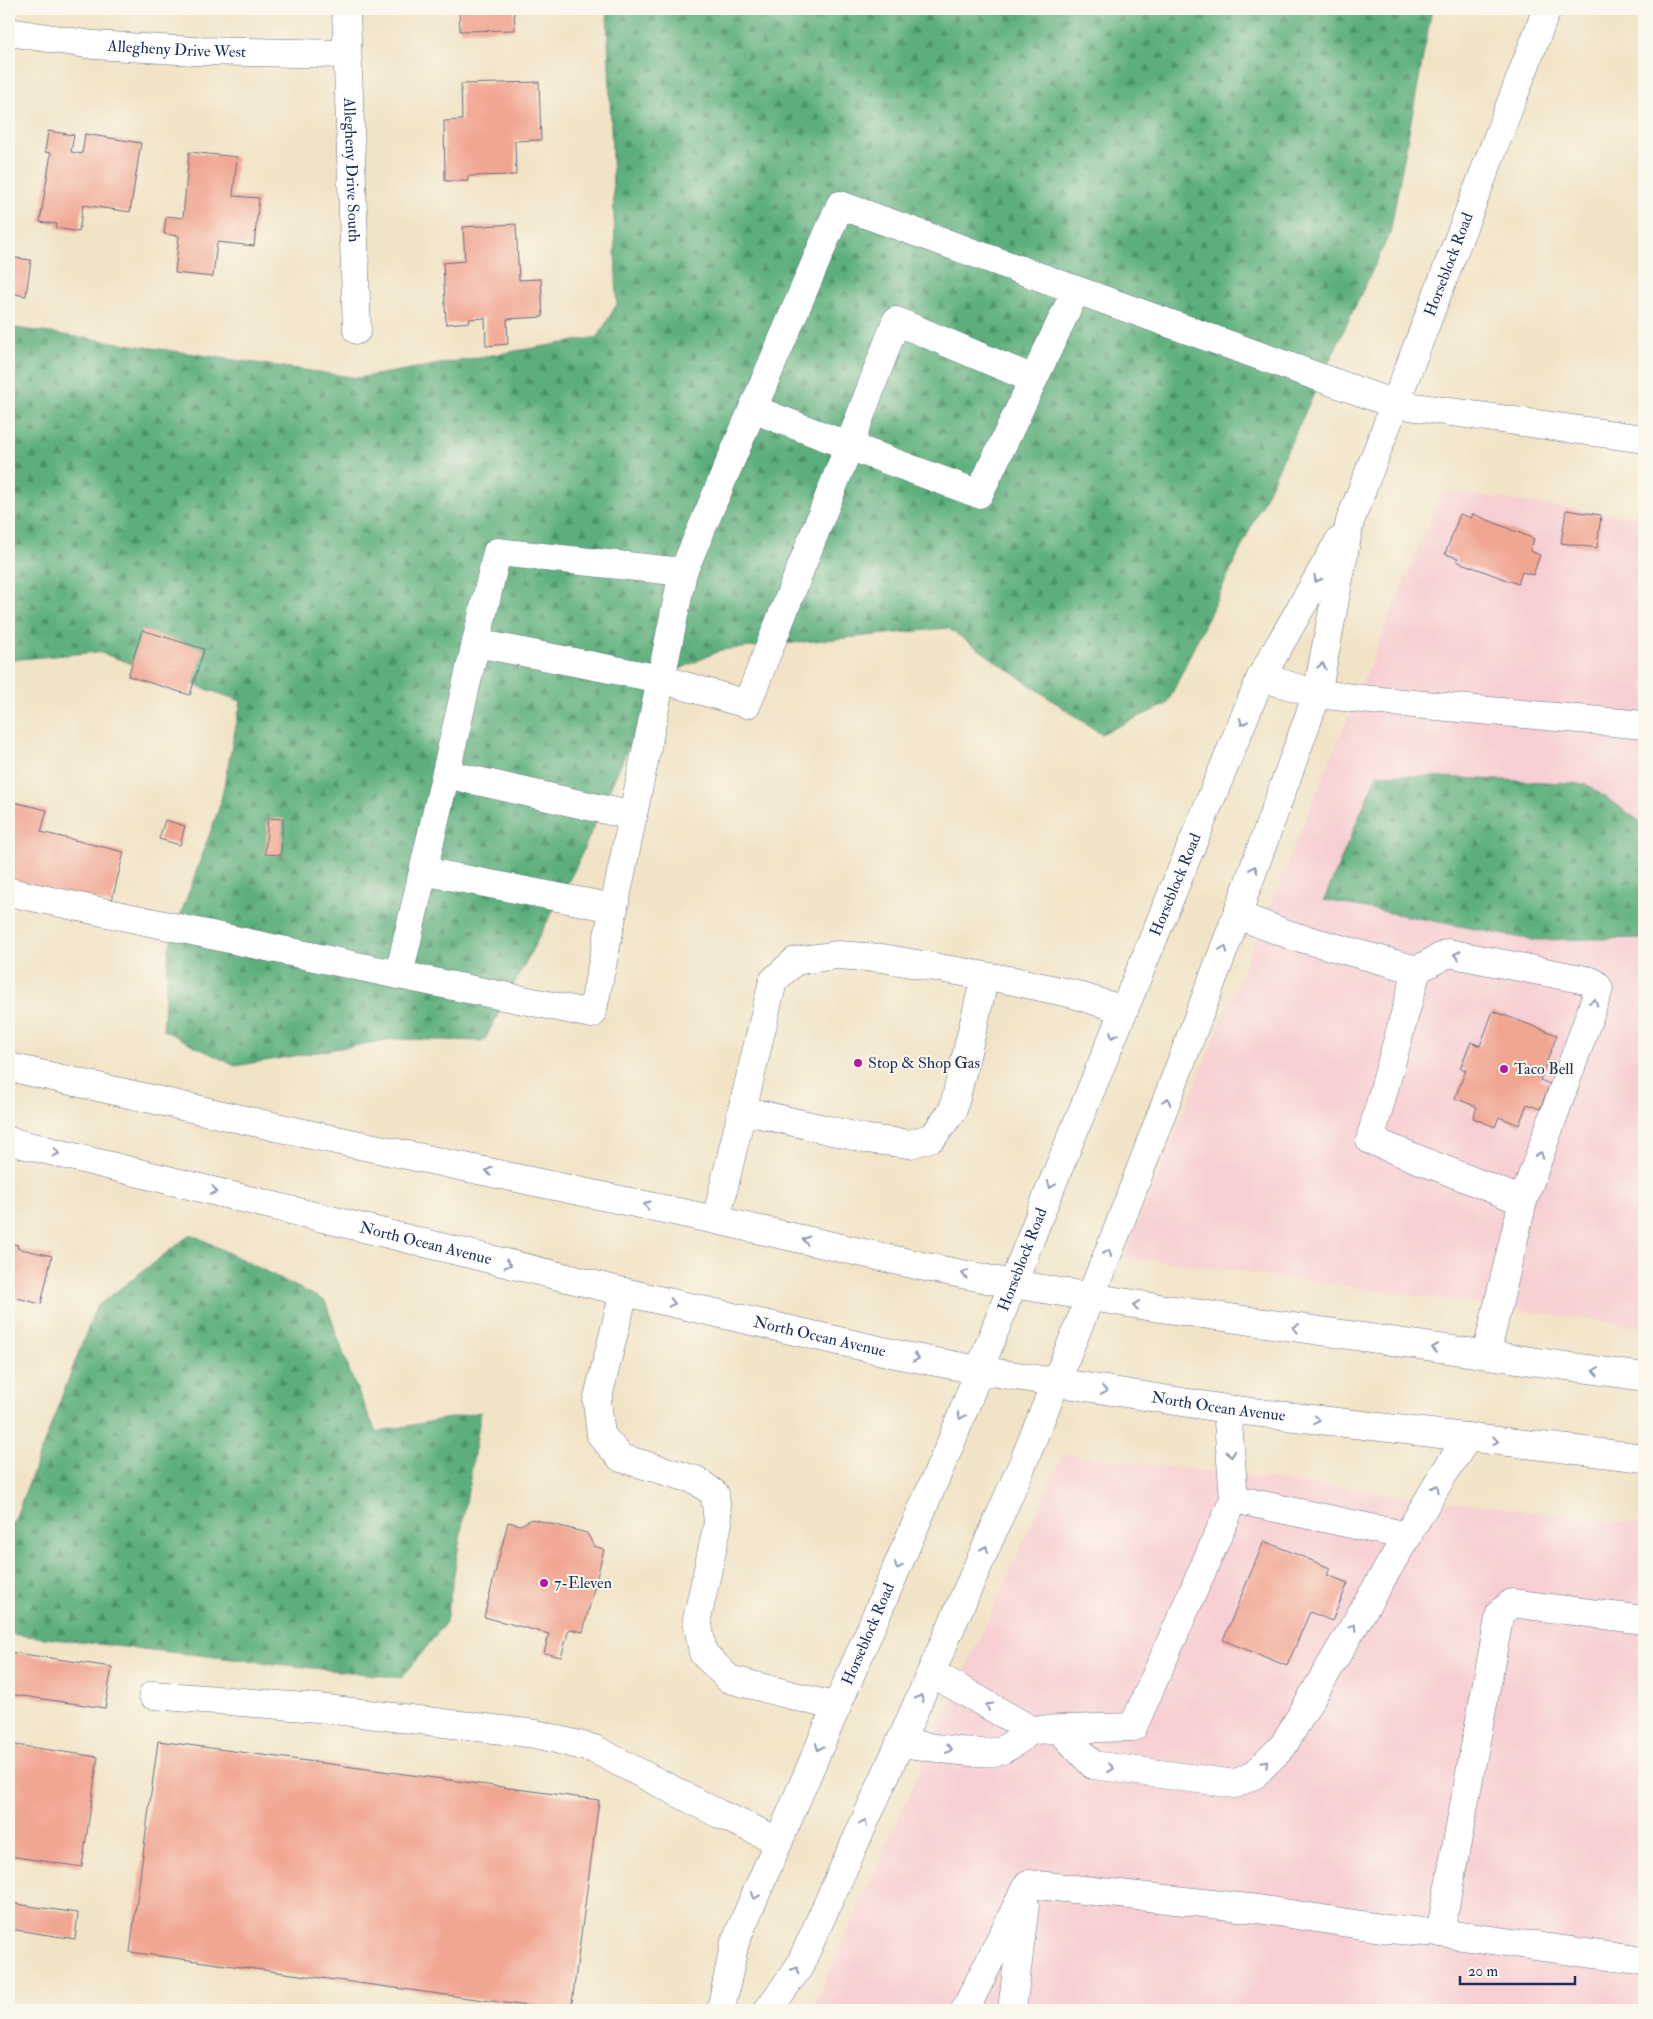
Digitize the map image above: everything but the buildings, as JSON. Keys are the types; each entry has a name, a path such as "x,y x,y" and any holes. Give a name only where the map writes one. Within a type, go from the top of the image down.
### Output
{"main road":[{"name":"Allegheny Drive South","path":"346,9 346,54 357,330"},
{"name":"Horseblock Road","path":"722,2010 736,1942 952,1440 978,1370 1261,677 1350,521 1547,9"},
{"name":"Allegheny Drive West","path":"9,32 102,45 195,51 346,54"},
{"path":"9,892 592,1014 683,572 840,205 1394,404 1644,439"},
{"path":"753,409 979,494 1076,290"},
{"path":"476,643 661,679 747,704 849,446 896,321 1034,379"},
{"name":"Horseblock Road","path":"768,2010 798,1968 932,1673 1090,1298 1237,915 1316,694 1350,521"},
{"path":"399,975 497,552 683,572"},
{"path":"1261,677 1316,694 1644,725"},
{"path":"446,774 633,816"},
{"path":"423,871 614,908"},
{"path":"1237,915 1290,935 1417,970 1448,953 1591,981 1599,989 1523,1201 1486,1355"},
{"path":"716,1220 773,981 794,962 838,955 882,958 1073,994 1124,1010"},
{"path":"1417,970 1370,1140 1523,1201"},
{"path":"742,1110 867,1139 910,1144 933,1137 953,1110 985,977"},
{"path":"9,1067 312,1135 1013,1284 1090,1298 1644,1377"},
{"name":"North Ocean Avenue","path":"9,1142 624,1292 905,1356 1055,1384 1227,1409 1644,1458"},
{"path":"624,1292 597,1401 601,1435 621,1458 696,1480 715,1494 718,1523 697,1619 703,1653 729,1680 836,1707"},
{"path":"932,1673 1031,1730 1133,1727 1234,1498 1227,1409"},
{"path":"1060,1730 1093,1765 1235,1784 1254,1775 1283,1746 1468,1437"},
{"path":"1234,1498 1408,1536"},
{"path":"1440,1933 1500,1613 1512,1603 1644,1620"},
{"path":"153,1695 240,1700 536,1734 594,1749 719,1814 779,1841"},
{"path":"900,1743 969,1753 1001,1751 1031,1730"},
{"path":"1028,1884 1258,1910 1387,1929 1440,1933 1644,1961"},
{"path":"965,2010 1028,1884"},
{"path":"1012,2010 1028,1884"}],"shaded area":[{"path":"1442,491 1644,518 1644,1327 1124,1256"},
{"path":"1063,1454 1644,1525 1644,2010 812,2010"}],"green space":[{"path":"607,9 1432,9 1390,233 1167,704 1101,734 948,628 721,650 658,679 576,867 484,1041 393,1039 235,1066 163,1030 169,947 220,805 241,701 98,652 9,660 9,327 358,378 598,337 617,304"},
{"path":"1377,774 1586,784 1644,824 1644,949 1643,938 1532,940 1324,900"},
{"path":"191,1234 325,1301 352,1378 376,1432 481,1412 446,1622 402,1678 9,1634 9,1524 13,1524 96,1307"}],"place":[{"name":"Stop & Shop Gas","path":"858,1063"},
{"name":"Taco Bell","path":"1504,1069"},
{"name":"7-Eleven","path":"544,1583"}]}
